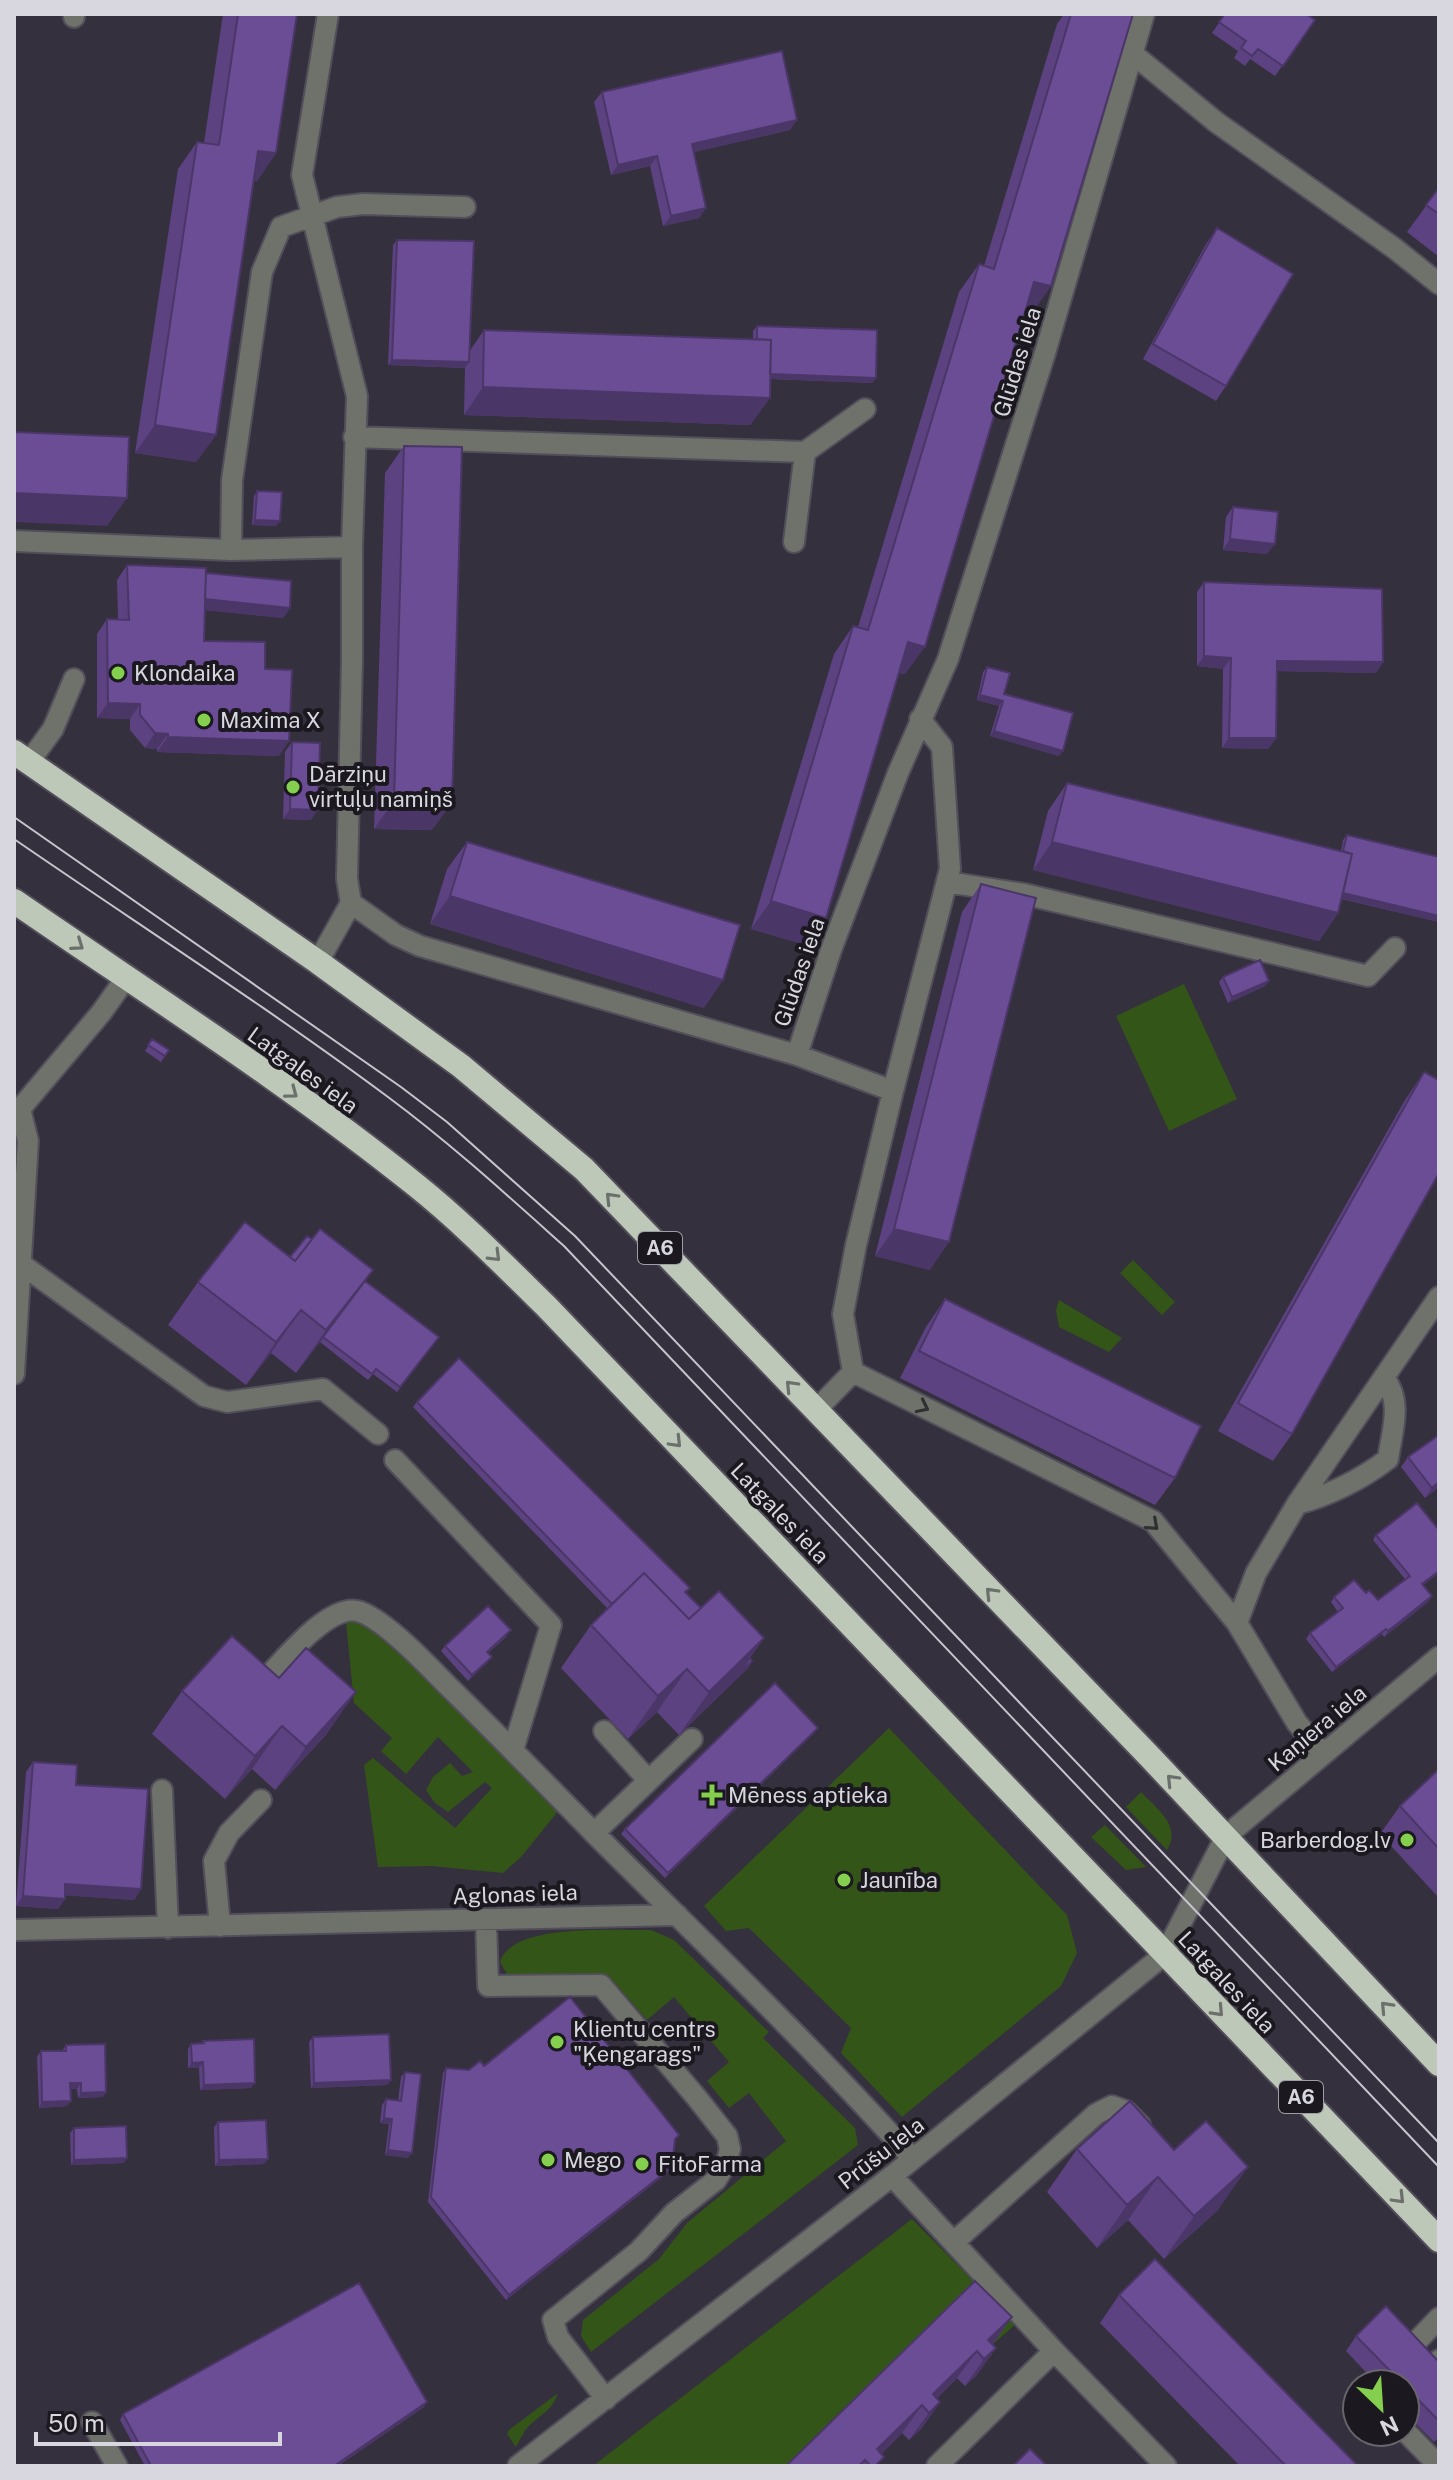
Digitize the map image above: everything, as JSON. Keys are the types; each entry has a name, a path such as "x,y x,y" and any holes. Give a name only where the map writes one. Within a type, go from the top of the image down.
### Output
{"highway":[{"name":"A6","path":"21,757 318,962 461,1066 584,1169 1226,1836 1439,2064"},
{"name":"Latgales iela","path":"14,901 315,1110 417,1186 481,1242 557,1317 1439,2240"}],"street":[{"path":"318,962 351,903 347,879 357,396 302,175 328,14"},
{"name":"Glūdas iela","path":"893,1091 797,1055 831,950 920,719 948,659 1045,353 1144,14"},
{"path":"1133,54 1216,122 1394,248 1439,284"},
{"path":"231,550 232,480 262,272 281,227 337,207 363,204 465,207"},
{"path":"354,437 805,452 865,409"},
{"path":"794,542 805,452"},
{"path":"14,541 231,550 352,547"},
{"path":"21,757 53,729 74,679"},
{"path":"853,1372 843,1314 893,1091 950,869 942,747 920,719"},
{"path":"947,882 1024,894 1368,976 1395,948"},
{"path":"351,903 396,935 420,946 797,1055"},
{"path":"14,1374 28,1141 17,1112 101,1013 126,978"},
{"path":"21,1264 204,1396 227,1402 323,1389 378,1434"},
{"path":"1237,1623 1256,1573 1297,1504 1439,1297"},
{"path":"815,1411 853,1372"},
{"path":"853,1372 1153,1521 1237,1623 1297,1723 1323,1754"},
{"path":"1297,1504 1316,1499 1388,1459 1396,1403 1394,1390 1384,1378"},
{"path":"395,1460 551,1625 513,1750"},
{"path":"248,1697 296,1660 320,1624 337,1613 354,1611 372,1617 416,1655 513,1750 843,2080 913,2159"},
{"name":"Kaņiera iela","path":"1226,1836 1439,1657"},
{"path":"604,1731 648,1780"},
{"path":"594,1833 692,1739"},
{"path":"162,1790 168,1928"},
{"path":"220,1926 214,1861 229,1833 261,1800"},
{"name":"Prūšu iela","path":"518,2466 892,2176 1165,1954 1226,1836"},
{"name":"Aglonas iela","path":"14,1930 677,1915"},
{"path":"486,1919 488,1986 601,1985 727,2136 730,2149 726,2164 716,2180 674,2213 639,2251 553,2320 558,2337 606,2399"},
{"path":"954,2242 1096,2114 1112,2106 1126,2111 1155,2138"},
{"path":"892,2176 1054,2351 1166,2466"},
{"path":"1391,2368 1439,2318"},
{"path":"937,2466 1054,2351"},
{"path":"92,2422 117,2466"},
{"path":"1421,2447 1439,2466"}],"green space":[{"path":"1184,984 1237,1099 1169,1131 1116,1016"},
{"path":"1133,1260 1175,1302 1162,1315 1120,1273"},
{"path":"1059,1300 1122,1338 1109,1352 1059,1327 1056,1310"},
{"path":"346,1622 357,1622 376,1631 559,1810 521,1857 503,1873 432,1866 378,1867 364,1765 373,1758 455,1828 492,1788 485,1782 448,1812 435,1803 426,1790 433,1777 450,1763 462,1776 473,1772 438,1737 406,1774 381,1751 392,1738 354,1703"},
{"path":"889,1728 1067,1915 1077,1953 1061,1986 902,2117 841,2053 851,2028 749,1928 726,1931 704,1906"},
{"path":"1141,1792 1170,1826 1171,1841 1167,1850 1126,1807"},
{"path":"1105,1825 1146,1867 1126,1870 1091,1837"},
{"path":"651,1930 674,1940 769,2032 763,2038 855,2128 858,2145 591,2352 581,2336 583,2320 659,2259 687,2223 786,2141 749,2093 729,2108 707,2081 729,2062 674,1997 647,2020 608,1975 517,1976 507,1974 500,1962 509,1949 524,1940 544,1935 567,1931"},
{"path":"912,2219 1016,2324 992,2345 795,2466 593,2466"},
{"path":"558,2393 516,2447 507,2434 509,2430"}],"building":[{"path":"238,14 297,14 276,153 258,151 216,435 155,425 197,142 219,145"},
{"path":"1071,14 1133,14 1051,286 1034,282 925,647 908,642 826,918 771,901 853,626 868,630 979,264 994,269"},
{"path":"1225,14 1306,14 1315,20 1283,66 1258,49 1252,56 1241,48 1246,41 1219,22"},
{"path":"782,51 797,120 692,144 706,208 671,216 657,156 618,165 602,92"},
{"path":"1439,188 1439,214 1426,205"},
{"path":"1217,228 1293,274 1226,386 1153,344"},
{"path":"397,240 474,241 469,362 392,360"},
{"path":"757,326 877,330 876,378 770,374 771,340 757,339"},
{"path":"484,330 771,340 770,398 483,387"},
{"path":"14,432 129,437 127,498 14,493"},
{"path":"404,446 462,447 452,803 394,801"},
{"path":"257,491 282,492 280,521 255,520"},
{"path":"1233,507 1278,512 1275,544 1230,539"},
{"path":"127,565 206,568 204,641 265,642 265,669 292,670 289,741 168,737 168,734 155,733 140,715 140,704 108,703 107,619 129,620"},
{"path":"206,573 291,581 290,608 205,599"},
{"path":"1204,582 1382,589 1383,662 1277,661 1276,738 1229,738 1231,658 1204,656"},
{"path":"987,667 1010,673 1004,694 1073,713 1063,751 994,731 1003,701 980,695"},
{"path":"292,742 320,743 318,810 290,809"},
{"path":"1067,783 1352,854 1338,913 1052,842"},
{"path":"1347,835 1439,857 1439,916 1343,893 1352,854 1343,851"},
{"path":"467,842 740,925 723,980 450,896"},
{"path":"981,884 1036,898 949,1242 894,1229"},
{"path":"1260,960 1269,981 1232,997 1223,977"},
{"path":"152,1039 169,1050 165,1056 148,1045"},
{"path":"1424,1072 1439,1080 1439,1173 1292,1434 1238,1403"},
{"path":"245,1222 295,1261 320,1229 373,1270 326,1330 301,1310 276,1342 198,1282"},
{"path":"307,1236 312,1239 295,1261 290,1257"},
{"path":"365,1281 439,1337 400,1387 376,1369 372,1374 323,1337"},
{"path":"945,1299 1201,1426 1175,1478 919,1351"},
{"path":"459,1358 690,1588 685,1592 701,1608 689,1619 644,1573 612,1604 417,1402"},
{"path":"1439,1435 1439,1482 1432,1488 1408,1457"},
{"path":"1417,1503 1439,1530 1439,1571 1422,1584 1432,1596 1336,1667 1310,1633 1343,1608 1334,1597 1354,1580 1378,1600 1410,1576 1376,1535"},
{"path":"644,1573 689,1619 719,1591 764,1638 709,1692 687,1669 658,1696 591,1625"},
{"path":"488,1606 511,1630 487,1652 492,1657 472,1675 445,1646"},
{"path":"232,1636 279,1678 306,1648 356,1692 306,1747 282,1726 255,1756 182,1691"},
{"path":"775,1683 818,1728 668,1873 625,1829"},
{"path":"33,1762 77,1765 76,1785 148,1789 141,1889 65,1884 65,1899 23,1896"},
{"path":"1439,1771 1439,1849 1400,1806"},
{"path":"570,1997 679,2135 675,2139 673,2158 676,2164 509,2295 431,2197 446,2068 469,2070 480,2061 484,2066"},
{"path":"389,2034 391,2080 314,2083 313,2037"},
{"path":"254,2039 255,2083 204,2085 203,2062 192,2063 191,2044"},
{"path":"105,2044 106,2092 81,2093 81,2083 70,2083 71,2101 42,2102 41,2051 66,2051 66,2045"},
{"path":"405,2072 421,2074 412,2153 388,2150 392,2119 384,2118 386,2099 401,2101"},
{"path":"1130,2101 1174,2150 1206,2121 1248,2167 1194,2216 1158,2177 1127,2205 1077,2149"},
{"path":"266,2120 268,2159 219,2160 218,2122"},
{"path":"126,2126 127,2158 74,2160 74,2128"},
{"path":"1155,2259 1358,2466 1286,2466 1119,2295"},
{"path":"975,2281 1012,2317 988,2340 996,2348 984,2359 977,2351 933,2394 940,2402 929,2413 922,2405 877,2449 884,2457 875,2466 865,2460 859,2466 786,2466"},
{"path":"359,2283 427,2402 334,2466 151,2466 123,2414"},
{"path":"1386,2306 1439,2362 1439,2421 1421,2402 1421,2368 1387,2368 1356,2336"},
{"path":"1030,2449 1047,2466 1013,2466"}],"tram line":[{"path":"14,817 401,1087 447,1122 575,1236 1439,2143"},
{"path":"14,839 249,998 388,1097 456,1151 564,1246 1439,2167"}],"place":[{"name":"Klondaika","path":"118,673"},
{"name":"Maxima X","path":"204,720"},
{"name":"Dārziņu virtuļu namiņš","path":"293,787"},
{"name":"Mēness aptieka","path":"712,1795"},
{"name":"Barberdog.lv","path":"1407,1840"},
{"name":"Jaunība","path":"844,1880"},
{"name":"Klientu centrs \"Ķengarags\"","path":"557,2042"},
{"name":"Mego","path":"548,2160"},
{"name":"FitoFarma","path":"642,2164"}]}
